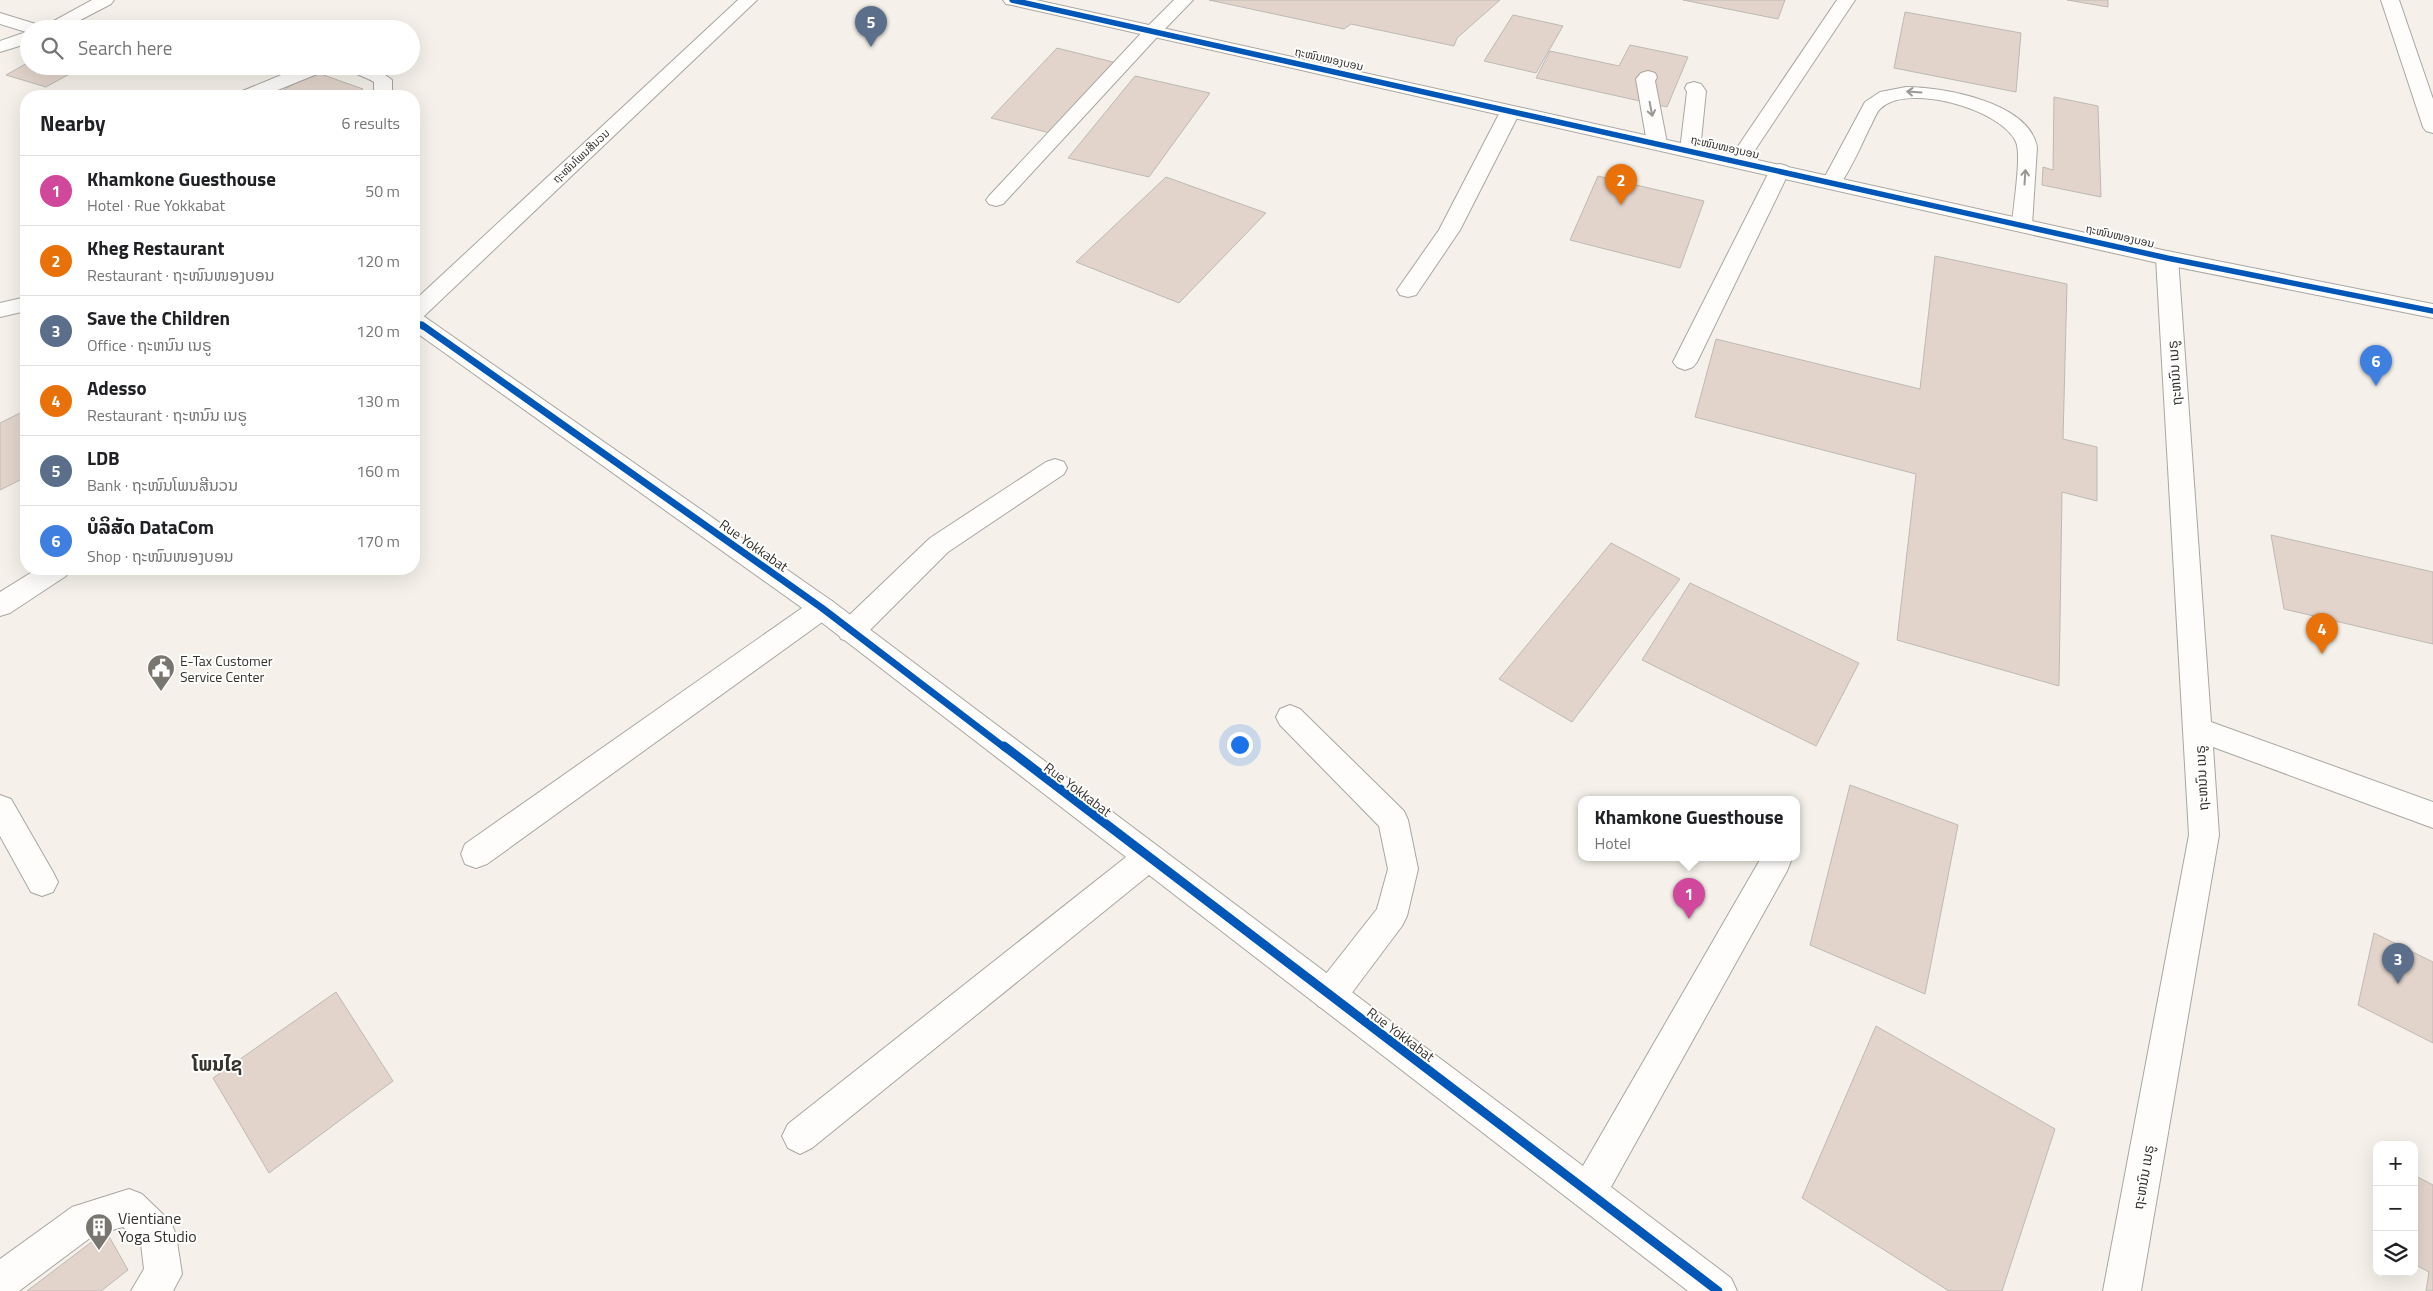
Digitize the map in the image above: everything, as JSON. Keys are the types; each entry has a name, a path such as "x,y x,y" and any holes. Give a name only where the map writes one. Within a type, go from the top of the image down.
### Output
{"street":[{"path":"66,20 105,0"},
{"name":"ຖະໜົນໂພນສີນວນ","path":"420,307 748,0"},
{"name":"ຖະໜົນໜອງບອນ","path":"1012,0 1510,112 1780,170 2167,258 2433,311"},
{"path":"996,200 1184,0"},
{"path":"1738,161 1846,0"},
{"path":"2390,0 2433,127"},
{"path":"0,18 20,25"},
{"path":"0,46 20,40"},
{"path":"262,90 298,75"},
{"path":"375,75 383,80 383,90"},
{"path":"1648,77 1645,78 1657,143"},
{"path":"1690,150 1697,91 1694,88"},
{"path":"1832,182 1872,106 1879,98 1909,91 1952,97 1991,111 2018,129 2027,143 2022,225"},
{"path":"1408,290 1449,230 1510,112"},
{"path":"1685,362 1780,170"},
{"name":"ຖະຫນົນ ເນຣູ","path":"2122,1291 2204,835 2167,258"},
{"path":"0,310 20,305"},
{"name":"Rue Yokkabat","path":"420,324 822,608 1718,1291"},
{"path":"851,631 939,545 1054,468"},
{"path":"0,606 47,575"},
{"path":"476,854 822,608"},
{"path":"1290,717 1392,820 1403,869 1391,916 1330,995"},
{"path":"2198,730 2433,815"},
{"path":"0,808 42,882"},
{"path":"800,1136 1148,858"},
{"path":"1588,1192 1776,861"},
{"path":"0,1282 85,1220 129,1207 158,1235 163,1274 150,1291"}],"building":[{"path":"1209,0 1500,0 1457,38 1454,46 1351,24 1344,29"},
{"path":"1683,0 1785,0 1778,19"},
{"path":"2067,0 2108,0 2108,7"},
{"path":"1905,12 2021,33 2016,92 1894,68"},
{"path":"1513,15 1563,26 1536,73 1484,61"},
{"path":"1630,45 1688,57 1667,107 1536,78 1550,51 1619,66"},
{"path":"1057,48 1117,63 1054,134 991,118"},
{"path":"20,67 20,75 68,75 46,87 6,75"},
{"path":"310,75 323,75 363,89 361,90 284,90"},
{"path":"1135,76 1210,93 1149,177 1068,158"},
{"path":"2054,97 2098,106 2101,197 2042,185 2043,167 2053,170"},
{"path":"1598,176 1704,201 1680,268 1570,240"},
{"path":"1166,177 1266,213 1179,303 1076,262"},
{"path":"1935,256 2067,284 2063,439 2097,447 2097,501 2062,492 2059,686 1897,640 1916,474 1695,417 1716,339 1920,389"},
{"path":"20,413 20,480 0,490 0,423"},
{"path":"2271,535 2433,572 2433,644 2284,609"},
{"path":"1611,543 1680,579 1572,722 1499,679"},
{"path":"1690,583 1859,663 1816,746 1642,660"},
{"path":"1850,785 1958,825 1925,994 1810,945"},
{"path":"2374,933 2433,962 2433,1043 2358,1005"},
{"path":"336,992 393,1081 269,1173 213,1078"},
{"path":"1876,1026 2055,1129 2002,1291 1949,1291 1802,1198"},
{"path":"2418,1177 2433,1185 2433,1291 2426,1291 2429,1272 2418,1266"},
{"name":"Vientiane Yoga Studio","path":"106,1231 128,1270 101,1291 27,1291"}],"cycle path":[{"path":"1012,0 2167,258 2433,311"},
{"path":"420,324 822,608 1718,1291"}],"place":[{"name":"LDB","path":"871,47"},
{"name":"Kheg Restaurant","path":"1621,205"},
{"name":"ບໍລິສັດ DataCom","path":"2376,386"},
{"name":"Adesso","path":"2322,654"},
{"name":"E-Tax Customer Service Center","path":"161,692"},
{"name":"Khamkone Guesthouse","path":"1689,919"},
{"name":"Save the Children","path":"2398,984"},
{"name":"Vientiane Yoga Studio","path":"99,1251"}],"district":[{"name":"ໂພນໄຊ","path":"217,1063"}]}
